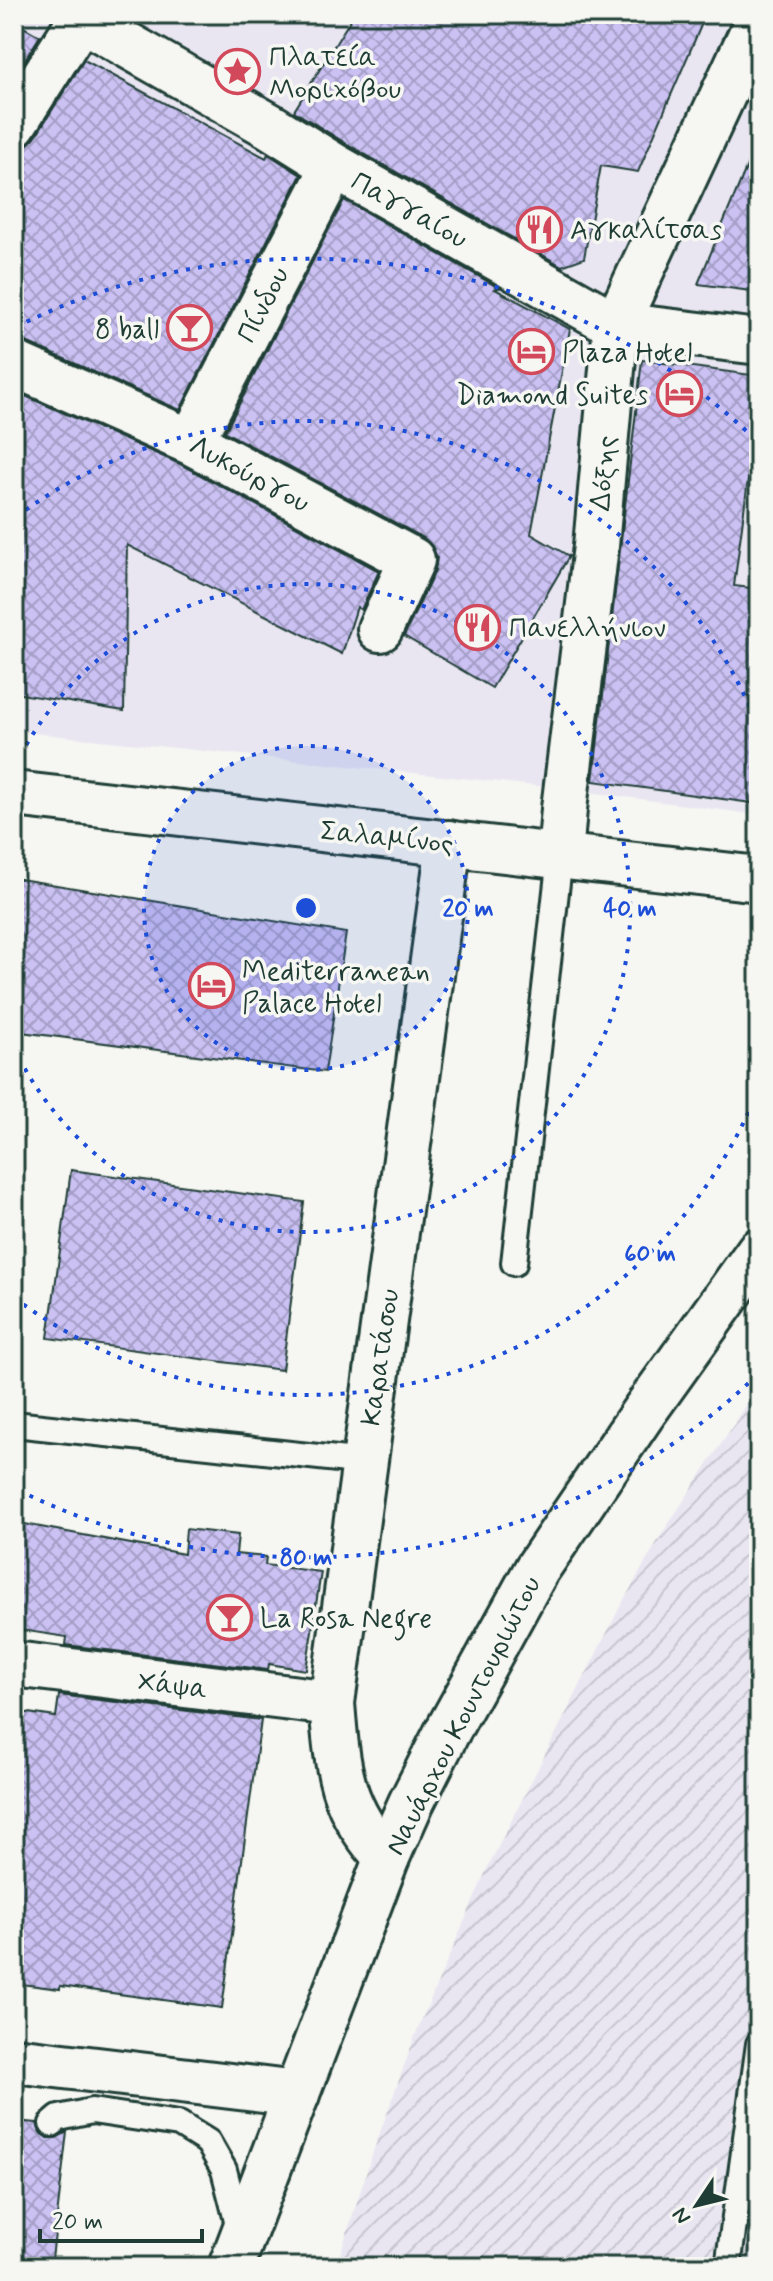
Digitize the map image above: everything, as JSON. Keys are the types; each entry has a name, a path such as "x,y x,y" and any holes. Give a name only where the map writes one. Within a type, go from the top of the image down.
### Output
{"street":[{"path":"14,124 82,16"},
{"name":"Παγγαίου","path":"82,16 334,166 616,325 759,342"},
{"name":"Δόξης","path":"560,856 596,546 616,325 752,21"},
{"name":"Πίνδου","path":"191,442 334,166"},
{"name":"Λυκούργου","path":"14,364 191,442 412,560 380,629"},
{"name":"Σαλαμίνος","path":"14,794 759,879"},
{"name":"Καρατάσου","path":"387,1857 371,1842 350,1805 341,1777 332,1703 449,843"},
{"name":"Ναυάρχου Κουντουριώτου","path":"236,2252 387,1857 446,1734 537,1569 759,1251"},
{"name":"Χάψα","path":"14,1664 332,1703"},
{"path":"14,2060 297,2094"}],"lane":[{"path":"514,1263 560,856"},
{"path":"715,1313 759,1289"},
{"path":"14,1424 365,1462"},
{"path":"728,2267 759,2044"},
{"path":"52,2124 59,2118 92,2111 179,2124 208,2142 224,2170 236,2252"}],"shaded area":[{"path":"14,14 759,14 759,815 566,789 14,731"},
{"path":"759,1386 759,2267 336,2267 416,2033 487,1869 621,1605 660,1537"}],"building":[{"path":"354,14 706,14 638,172 601,166 584,258 562,266 294,111"},
{"path":"14,22 40,36 14,77"},
{"path":"84,60 266,158 268,154 301,175 180,410 14,339 14,149 26,146 35,137"},
{"path":"758,139 759,292 698,284"},
{"path":"344,200 499,288 495,289 570,329 531,534 569,556 492,688 404,636 435,571 437,558 424,538 225,432"},
{"path":"642,360 759,376 759,474 749,473 734,586 759,589 759,804 593,781"},
{"path":"14,391 180,464 379,571 361,610 357,607 342,654 127,545 124,711 14,693"},
{"name":"Mediterranean Palace Hotel","path":"14,878 346,933 325,1072 14,1031"},
{"path":"71,1170 304,1202 282,1370 48,1338"},
{"path":"14,1522 184,1554 186,1529 238,1535 236,1554 266,1557 265,1565 321,1572 306,1670 269,1664 268,1670 66,1645 67,1637 14,1629"},
{"path":"59,1695 261,1720 222,2008 60,1986 60,1989 14,1983 14,1711 56,1717"},
{"path":"14,2121 37,2123 40,2133 48,2138 56,2138 67,2132 51,2267 14,2267"}],"place":[{"name":"Πλατεία Μοριχόβου","path":"238,72"},
{"name":"Αγκαλίτσαs","path":"539,229"},
{"name":"8 ball","path":"190,328"},
{"name":"Plaza Hotel","path":"531,351"},
{"name":"Diamond Suites","path":"679,394"},
{"name":"Πανελλήνιον","path":"478,627"},
{"name":"Mediterranean Palace Hotel","path":"211,986"},
{"name":"La Rosa Negre","path":"229,1617"}]}
